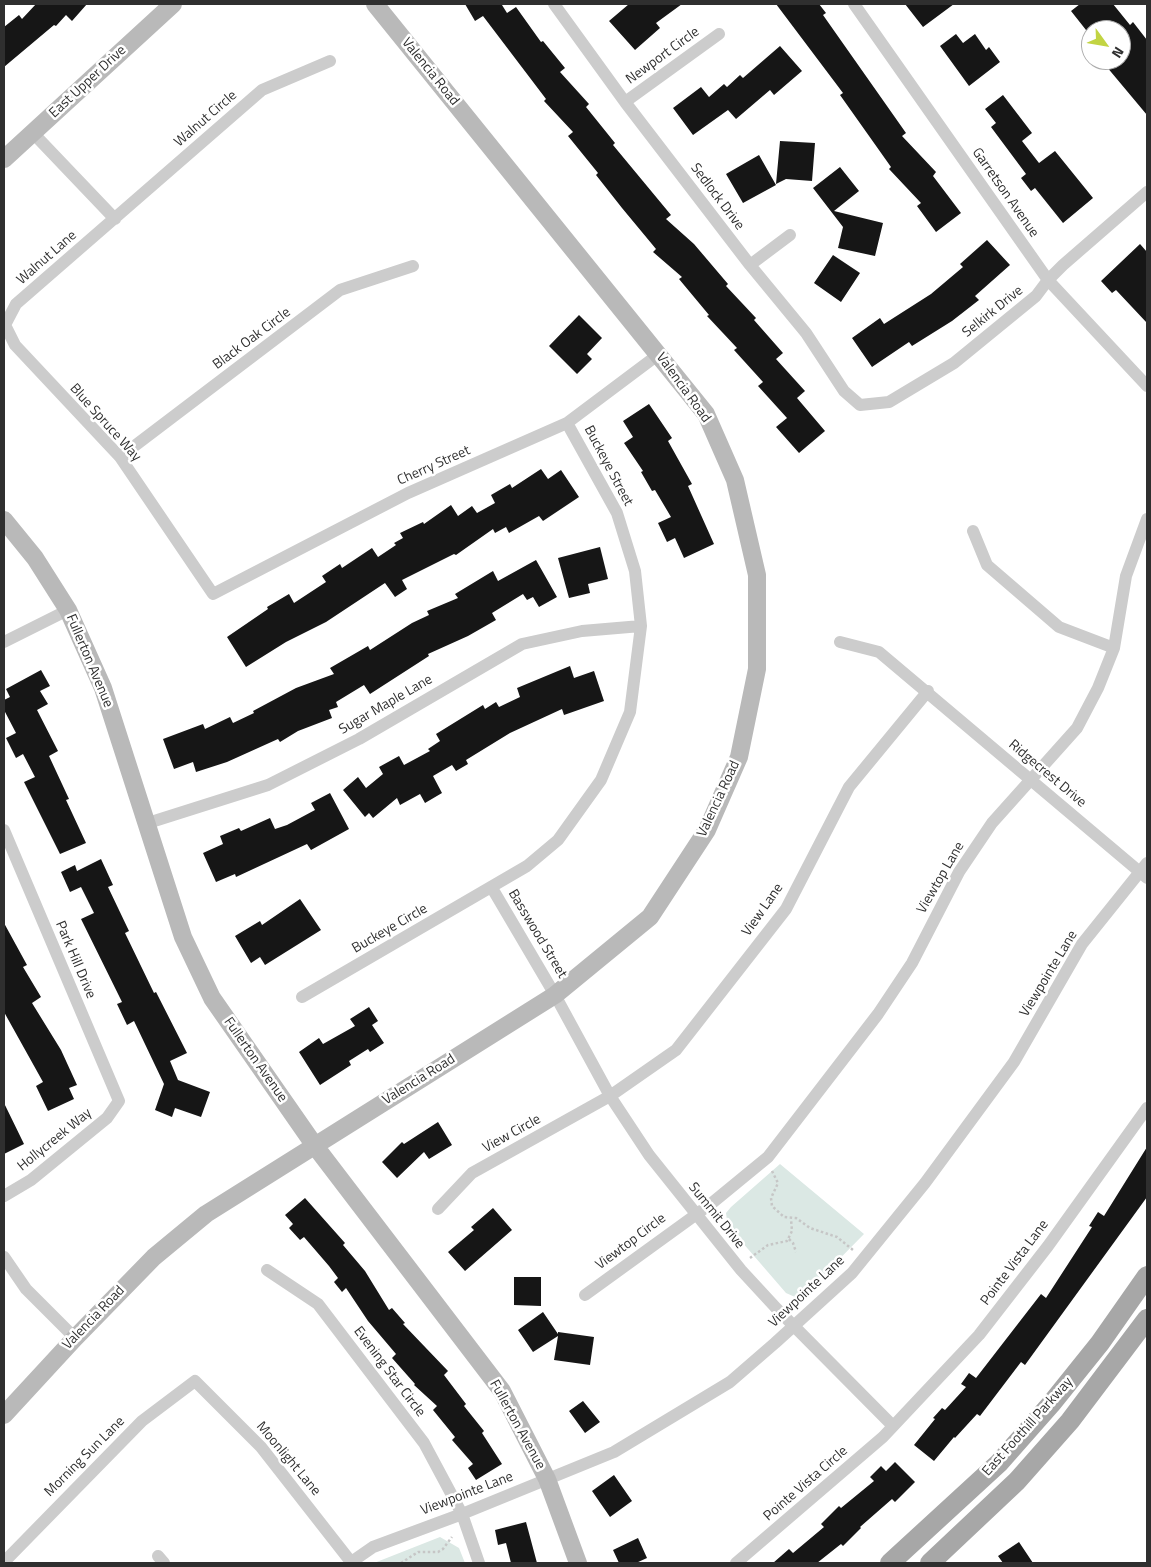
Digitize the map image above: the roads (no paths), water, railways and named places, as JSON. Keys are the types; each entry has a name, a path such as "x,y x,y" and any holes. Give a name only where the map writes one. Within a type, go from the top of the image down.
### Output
{"main road":[{"name":"East Foothill Parkway","path":"890,1563 992,1470 1018,1441 1100,1343 1147,1276"},
{"name":"East Foothill Parkway","path":"932,1562 1017,1481 1120,1358 1147,1319"}],"street":[{"name":"East Upper Drive","path":"4,159 173,4"},
{"name":"Valencia Road","path":"4,1415 75,1338 154,1257 206,1214 556,994 650,917 708,830 739,757 757,670 757,575 735,480 706,414 375,4"},
{"name":"Sedlock Drive","path":"554,4 625,102 750,265 806,333 844,391 860,405"},
{"name":"Garretson Avenue","path":"854,4 1048,280 1147,386"},
{"name":"Newport Circle","path":"625,102 719,34"},
{"name":"Walnut Circle","path":"114,219 262,90 330,62"},
{"path":"33,133 114,219"},
{"name":"Selkirk Drive","path":"860,405 888,402 954,363 1036,296 1048,280 1147,192"},
{"name":"Walnut Lane","path":"5,325 16,304 114,219"},
{"path":"750,265 790,236"},
{"name":"Black Oak Circle","path":"120,457 340,290 413,266"},
{"name":"Blue Spruce Way","path":"5,325 15,345 43,378 120,457 213,594"},
{"name":"Cherry Street","path":"213,594 408,493 567,423 659,354"},
{"name":"Buckeye Street","path":"492,888 527,866 558,840 601,780 630,712 641,626 635,571 618,513 567,423"},
{"name":"Viewtop Lane","path":"695,1214 768,1157 878,1014 912,964 959,872 992,823 1077,728 1098,688 1114,648 1126,576 1147,519"},
{"name":"Fullerton Avenue","path":"4,520 35,558 68,610 103,688 120,746 148,823 183,936 212,998 315,1146 502,1390 547,1479 578,1563"},
{"path":"973,531 987,565 1059,627 1114,648"},
{"path":"4,642 68,610"},
{"name":"Sugar Maple Lane","path":"148,823 268,785 359,739 522,644 582,631 641,626"},
{"name":"Ridgecrest Drive","path":"840,642 879,652 928,691 1031,780 1145,871"},
{"name":"View Lane","path":"610,1096 676,1050 786,909 848,787 928,691"},
{"name":"Park Hill Drive","path":"4,830 119,1102"},
{"name":"Viewpointe Lane","path":"351,1563 373,1547 462,1514 614,1452 687,1410 730,1382 852,1273 925,1183 1014,1062 1082,944 1145,871"},
{"name":"Basswood Street","path":"492,888 556,994"},
{"name":"Buckeye Circle","path":"302,996 492,888"},
{"name":"Summit Drive","path":"556,994 610,1096 649,1155 695,1214 741,1270 893,1426"},
{"name":"View Circle","path":"438,1209 472,1173 610,1096"},
{"name":"Hollycreek Way","path":"4,1196 31,1180 107,1118 119,1102"},
{"name":"Pointe Vista Lane","path":"893,1426 980,1335 1048,1246 1147,1108"},
{"name":"Viewtop Circle","path":"586,1295 695,1214"},
{"path":"4,1257 26,1289 75,1338"},
{"name":"Evening Star Circle","path":"267,1270 318,1304 424,1443 462,1514 480,1563"},
{"name":"Morning Sun Lane","path":"4,1562 8,1547 142,1421 195,1381"},
{"name":"Moonlight Lane","path":"195,1381 261,1447 351,1563"},
{"name":"Pointe Vista Circle","path":"736,1563 893,1426"}]}
